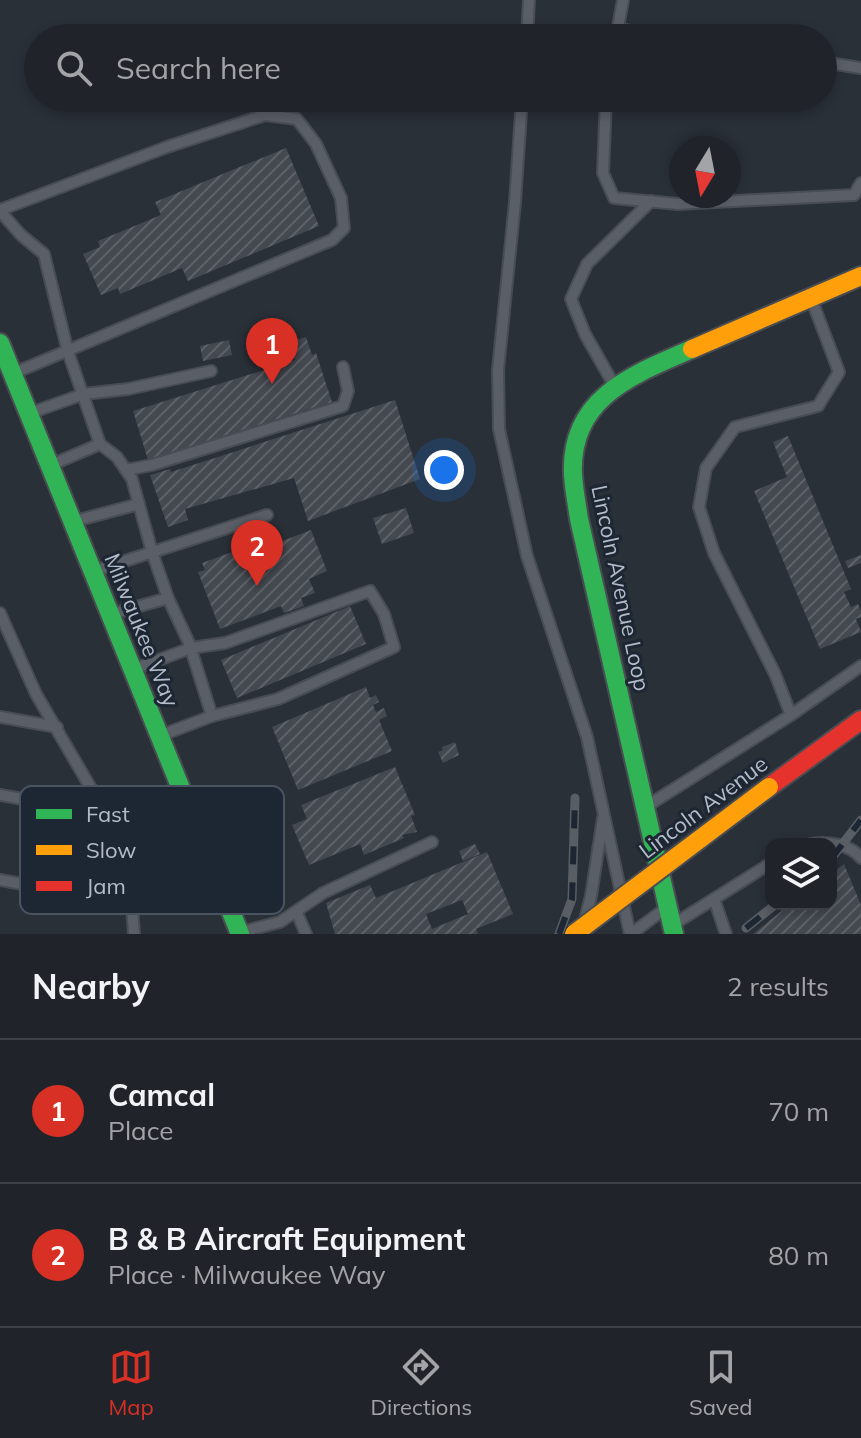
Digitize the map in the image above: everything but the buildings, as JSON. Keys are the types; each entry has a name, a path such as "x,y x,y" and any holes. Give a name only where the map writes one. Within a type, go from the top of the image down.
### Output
{"street":[{"name":"Lincoln Avenue Loop","path":"671,922 579,519 573,473 576,443 587,413 630,376 861,276"},
{"name":"Milwaukee Way","path":"0,343 180,786"},
{"name":"Lincoln Avenue","path":"574,934 861,720"},
{"name":"Milwaukee Way","path":"232,914 240,933"}],"lane":[{"path":"528,24 529,0"},
{"path":"619,24 623,0"},
{"path":"837,64 861,68"},
{"path":"521,112 498,370 499,429 527,556 587,737 631,934 671,922 765,867"},
{"path":"605,112 603,173 614,198 678,204 854,195 861,183"},
{"path":"12,373 68,352 332,240 344,228 341,198 316,144 297,119 265,115 167,147 0,210 21,235 44,254 68,352 100,444 117,457 132,479 152,552 168,598 191,648 212,716"},
{"path":"615,387 585,334 571,299 587,264 651,201"},
{"path":"791,715 775,674 714,553 699,507 706,468 735,427 818,406 839,372 811,297"},
{"path":"126,470 152,465 343,406 348,391 343,367"},
{"path":"28,414 84,394 128,389 211,371"},
{"path":"50,466 100,444"},
{"path":"72,522 139,504"},
{"path":"92,571 267,515"},
{"path":"132,670 191,648 225,643 370,591 384,614 394,647 278,699 212,716 159,736"},
{"path":"109,615 168,598"},
{"path":"0,613 4,630 36,694 90,786"},
{"path":"646,808 861,666"},
{"path":"0,717 57,727"},
{"path":"0,795 20,799"},
{"path":"581,934 591,896 604,812"},
{"path":"240,933 280,922 323,893 432,842"},
{"path":"837,845 857,852 861,858"},
{"path":"0,880 20,884"},
{"path":"714,899 726,934"},
{"path":"297,913 306,934"},
{"path":"133,914 134,934"}],"railway":[{"path":"559,934 572,899 575,798"},
{"path":"837,851 861,820"},
{"path":"746,928 768,910"}],"traffic: fast":[{"path":"0,343 180,786"},
{"path":"674,934 579,519 573,475 581,426 593,408 627,380 692,349"},
{"path":"232,914 240,934"}],"traffic: slow":[{"path":"692,349 861,276"},
{"path":"574,934 769,787"}],"traffic: jam":[{"path":"769,787 861,720"}],"place":[{"name":"Camcal","path":"272,384"},
{"name":"B & B Aircraft Equipment","path":"257,586"}]}
